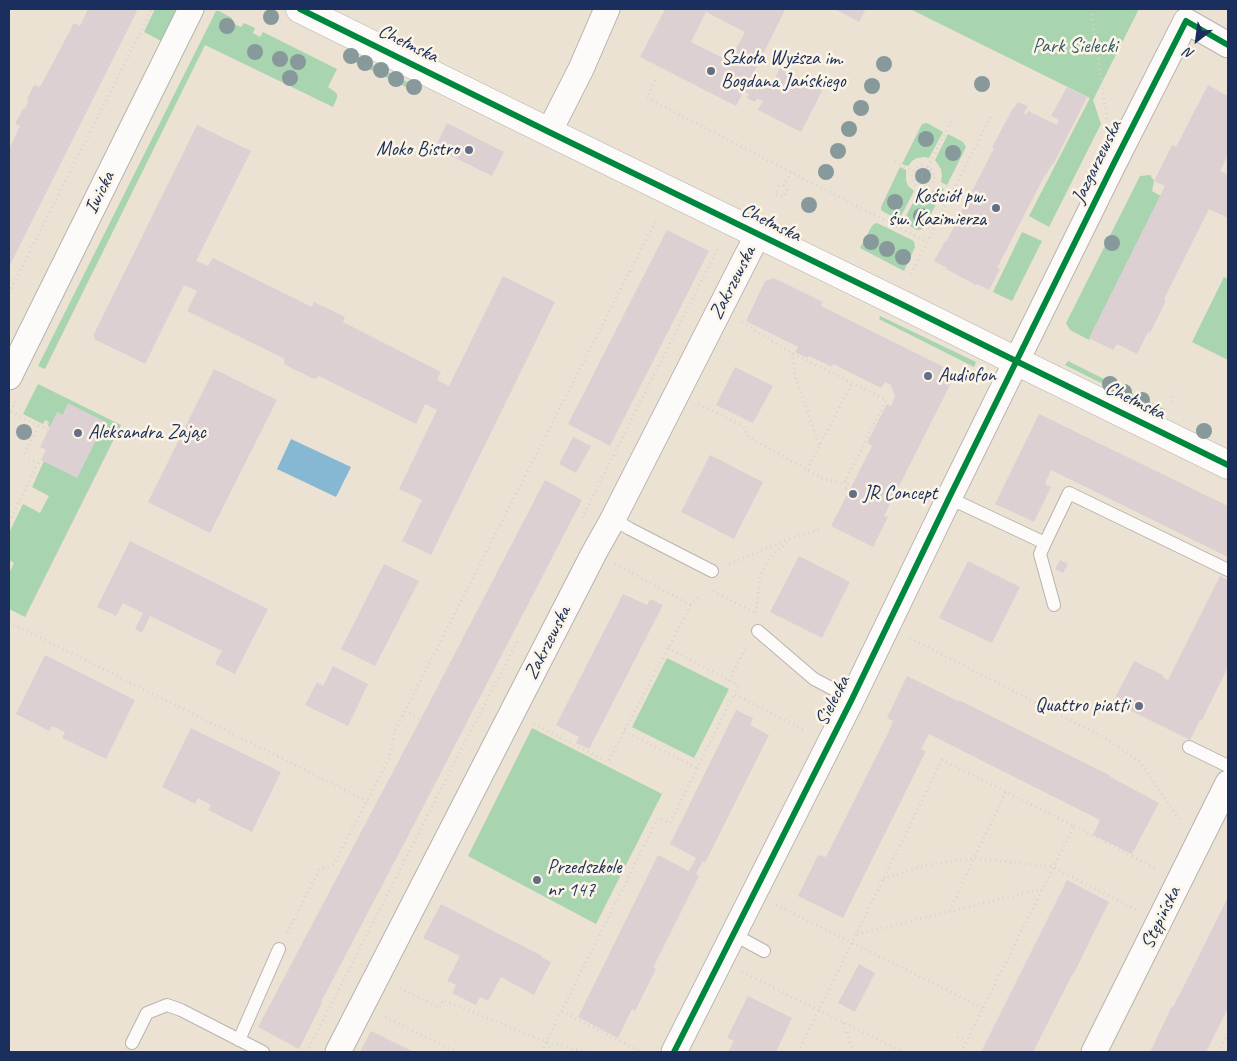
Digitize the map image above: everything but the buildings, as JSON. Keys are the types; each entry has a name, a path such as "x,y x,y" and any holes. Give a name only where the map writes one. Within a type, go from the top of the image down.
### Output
{"street":[{"name":"Iwicka","path":"9,377 191,9"},
{"name":"Chełmska","path":"300,9 328,15 549,132 1228,465"},
{"path":"549,132 581,68 607,9"},
{"name":"Jazgarzewska","path":"1016,361 1186,21 1228,45"},
{"name":"Zakrzewska","path":"338,1052 758,234"},
{"name":"Sielecka","path":"674,1052 852,700 1016,361"},
{"name":"Stępińska","path":"1094,1052 1228,783"}],"lane":[{"path":"1054,605 1040,554 1069,493 1228,570"},
{"path":"949,498 1045,543"},
{"path":"613,519 712,571"},
{"path":"758,632 814,679 852,700"},
{"path":"1189,747 1228,766"},
{"path":"733,934 764,950"},
{"path":"239,1040 279,949"},
{"path":"132,1043 147,1013 167,1005 181,1010 263,1052"}],"path":[{"path":"9,293 152,9"},
{"path":"1091,9 1108,124"},
{"path":"655,80 646,98 927,242"},
{"path":"911,274 992,114"},
{"path":"928,167 953,118"},
{"path":"895,162 913,171"},
{"path":"924,165 932,169 934,173 933,182 927,187 918,187 912,180 913,171 924,165"},
{"path":"784,185 791,172"},
{"path":"279,949 319,870 334,864 389,759 395,730 657,218"},
{"path":"581,521 718,248"},
{"path":"696,402 743,426 749,437 822,478 844,484 886,400 792,353 738,320"},
{"path":"792,353 796,379 820,446"},
{"path":"809,470 808,468 852,384"},
{"path":"1171,402 1174,395"},
{"path":"11,412 46,429 47,423"},
{"path":"24,454 39,426"},
{"path":"9,522 38,464 27,458"},
{"path":"845,481 849,483 846,488 849,489"},
{"path":"712,571 791,538 822,529"},
{"path":"756,613 760,577 770,558 791,538"},
{"path":"612,563 691,606"},
{"path":"530,721 608,762 691,606 700,595"},
{"path":"9,622 366,801"},
{"path":"306,1052 463,741 523,631"},
{"path":"910,638 1109,740 1140,762 1182,825"},
{"path":"541,1052 658,818 670,823 738,685 668,648"},
{"path":"734,694 804,730"},
{"path":"405,711 420,719"},
{"path":"624,731 697,768"},
{"path":"798,1052 942,760 1159,870"},
{"path":"950,911 1006,792"},
{"path":"961,1052 1074,826"},
{"path":"883,880 927,865 974,858 1053,867 1138,912"},
{"path":"857,934 1042,889"},
{"path":"775,905 983,1008"},
{"path":"742,971 903,1052"},
{"path":"394,985 439,1008 443,1000 546,1042 587,1052"},
{"path":"561,1011 641,1052"},
{"path":"379,1014 456,1052"},
{"path":"842,1022 854,1052"},
{"path":"1218,1052 1228,1033"},
{"path":"957,1037 966,1041"},
{"path":"546,1042 552,1052"}],"green space":[{"path":"155,9 179,9 163,42 144,32"},
{"name":"Park Sielecki","path":"910,9 1139,9 1093,100 1101,124 1049,227 1029,216 1090,98"},
{"path":"216,11 232,18 230,22 241,27 244,23 255,28 253,33 260,37 263,32 337,69 328,87 337,94 333,107 205,45 45,369 38,366"},
{"path":"346,52 416,86 414,91 344,57"},
{"path":"927,123 943,132 929,158 917,158 908,166 902,164 922,124"},
{"path":"948,134 963,142 966,147 947,185 941,182 941,169 935,160"},
{"path":"900,167 906,170 908,186 914,191 899,220 881,210 881,207"},
{"path":"1150,175 1154,181 1152,191 1161,196 1089,340 1070,330 1066,323 1140,176"},
{"path":"939,187 944,189 923,229 917,230 903,222 918,193 930,193"},
{"path":"877,223 914,242 915,247 904,271 860,248 872,226"},
{"path":"1022,232 1042,241 1012,301 993,292"},
{"path":"1224,277 1228,279 1228,360 1192,342"},
{"path":"880,316 976,362 974,367 879,319"},
{"path":"1068,361 1166,410 1159,412 1065,365"},
{"path":"38,384 121,425 25,617 9,609 9,573 14,563 9,560 9,533 23,504 40,513 49,496 32,487 44,461 77,477 105,422 68,404 63,415 50,427 48,426 49,422 45,420 43,424 23,414"},
{"path":"667,658 729,689 694,758 632,727"},
{"name":"Przedszkole nr 147","path":"532,728 662,794 596,924 468,856"}],"water":[{"path":"291,439 351,467 336,497 277,469"}],"cycle path":[{"path":"300,9 1228,465"},
{"path":"674,1052 852,699 1114,163 1186,21 1228,45"}],"place":[{"name":"Szkoła Wyższa im. Bogdana Jańskiego","path":"711,71"},
{"name":"Moko Bistro","path":"469,150"},
{"name":"Kościół pw. św. Kazimierza","path":"996,208"},
{"name":"Audiofon","path":"928,376"},
{"name":"Aleksandra Zając","path":"78,433"},
{"name":"JR Concept","path":"853,494"},
{"name":"Quattro piatti","path":"1139,706"},
{"name":"Przedszkole nr 147","path":"537,880"}]}
